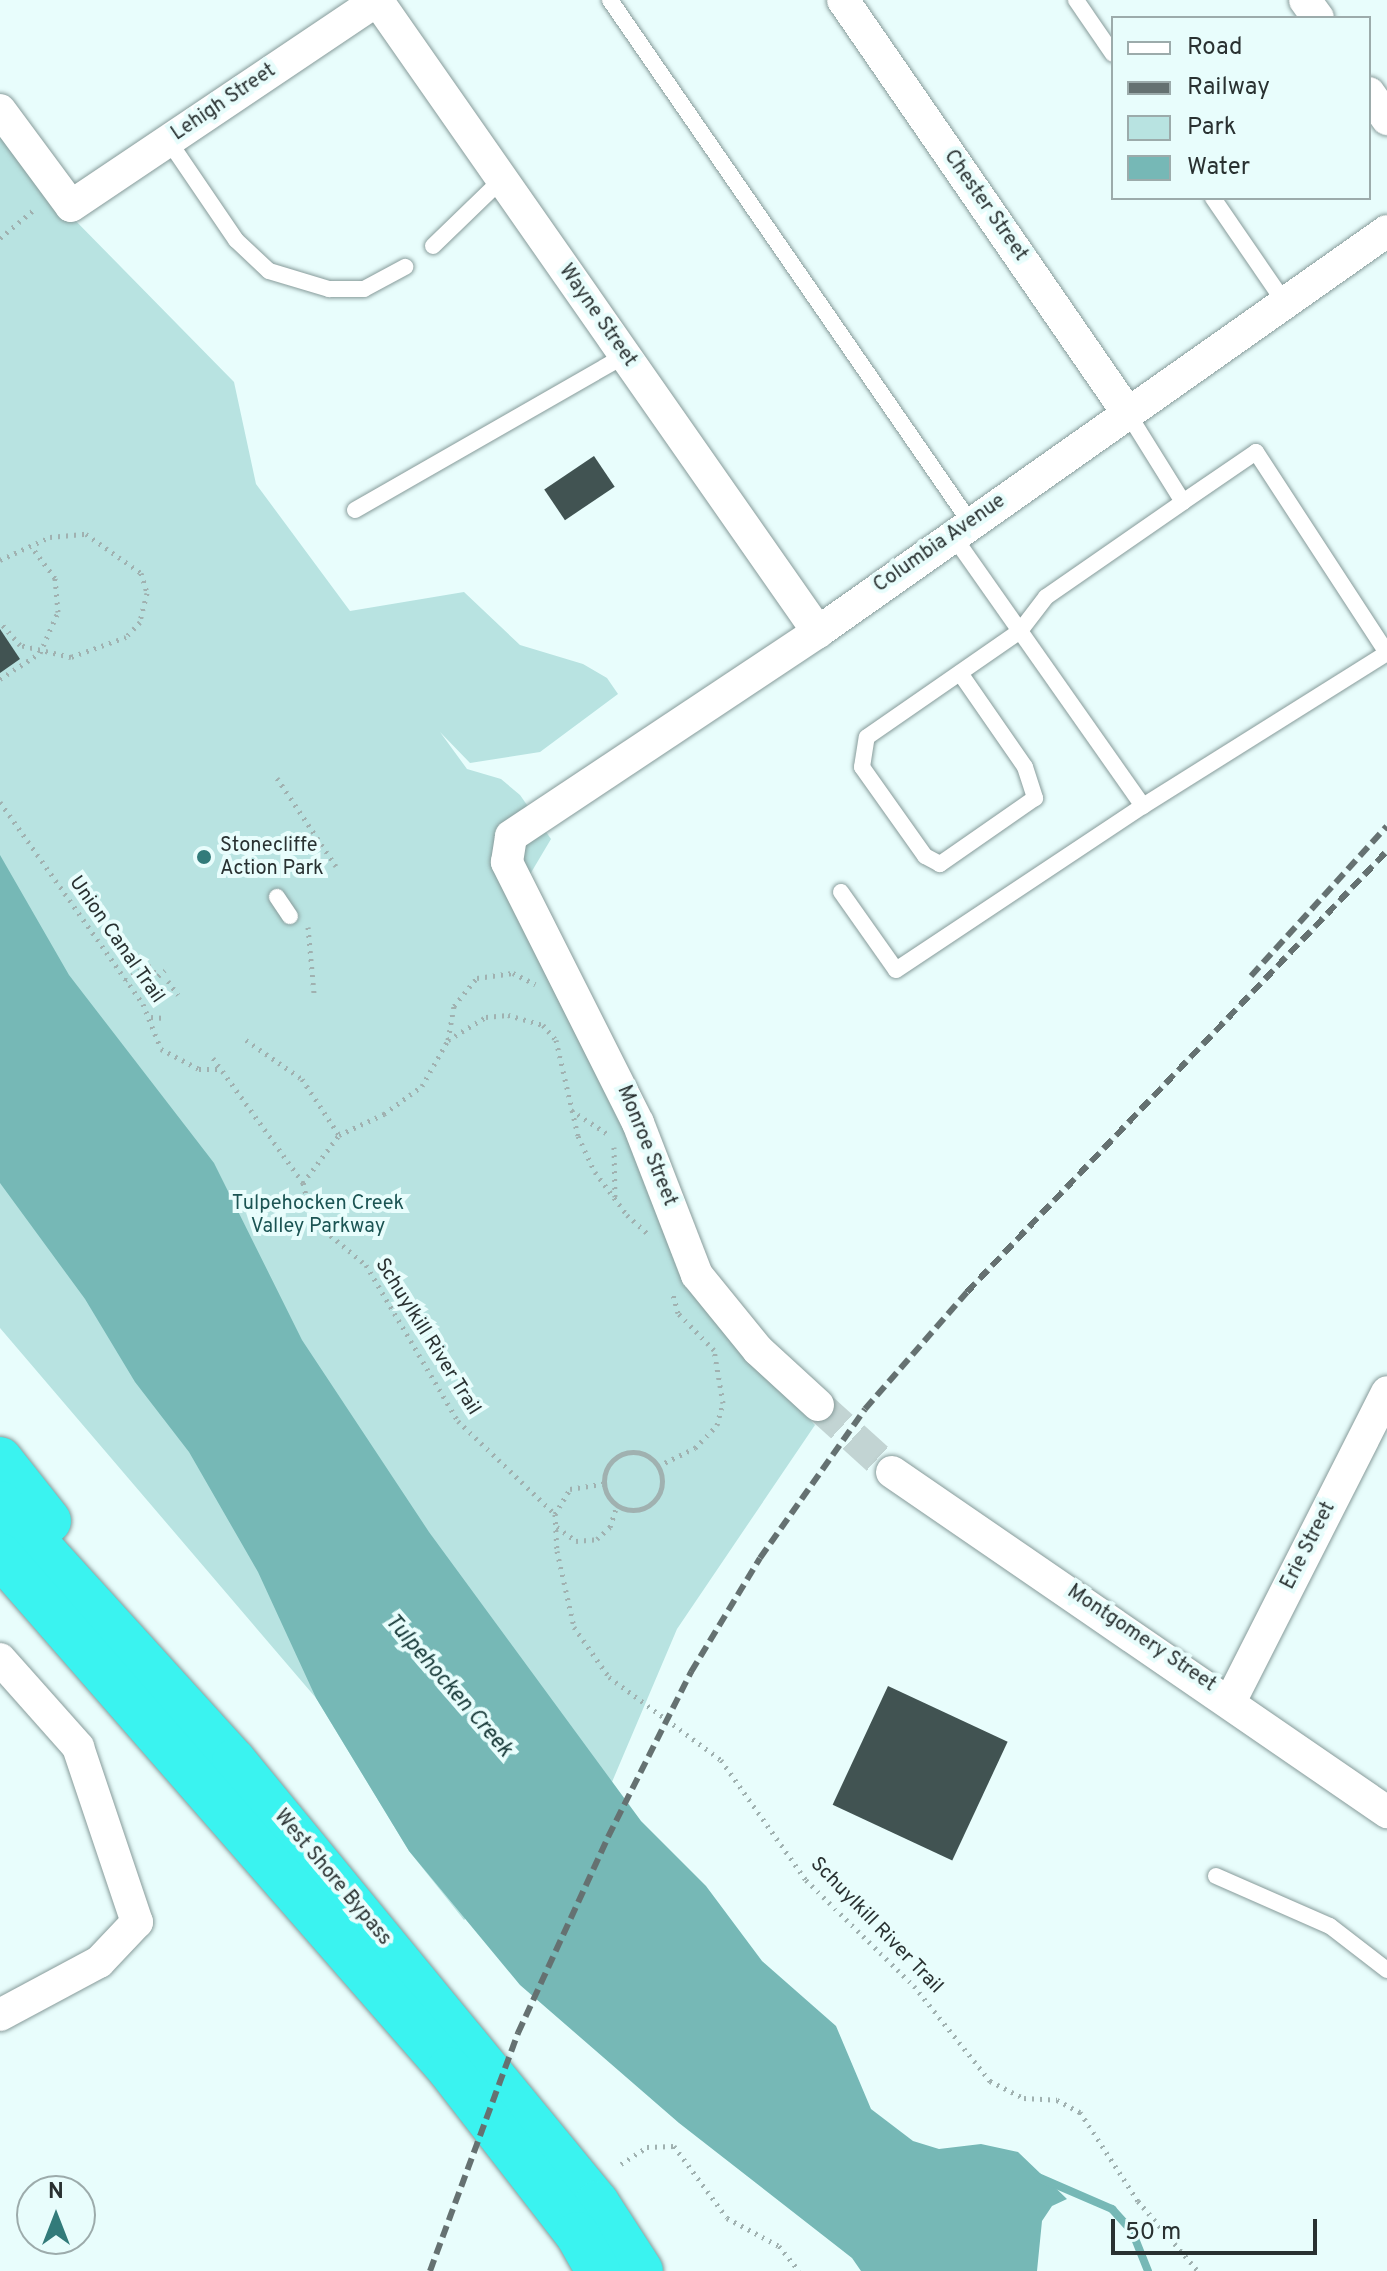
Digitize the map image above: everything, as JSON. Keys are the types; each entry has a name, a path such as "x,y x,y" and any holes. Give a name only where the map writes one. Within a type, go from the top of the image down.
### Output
{"highway":[{"path":"0,1459 416,1979"},
{"name":"West Shore Bypass","path":"0,1503 234,1761 416,1979 607,2219 641,2271"},
{"name":"West Shore Bypass","path":"0,1555 449,2069 577,2234 598,2271"},
{"path":"607,2219 648,2271"}],"street":[{"name":"Lehigh Street","path":"65,198 168,140 377,0"},
{"name":"Wayne Street","path":"377,0 818,632"},
{"name":"Chester Street","path":"843,0 1127,412"},
{"path":"1371,96 1387,119"},
{"path":"0,110 65,198"},
{"name":"Columbia Avenue","path":"507,862 511,836 818,632 961,528 1387,231"},
{"name":"Monroe Street","path":"507,862 638,1123 697,1275 758,1350 818,1405"},
{"name":"Erie Street","path":"1231,1700 1387,1392"},
{"name":"Montgomery Street","path":"892,1472 1231,1700 1387,1812"},
{"path":"0,1659 78,1747 137,1922 99,1962 0,2015"}],"lane":[{"path":"610,0 961,528 1020,631 1143,806"},
{"path":"1076,0 1111,51"},
{"path":"168,140 236,240 269,271 329,289 364,289 405,267"},
{"path":"433,246 501,180"},
{"path":"1214,200 1285,303"},
{"path":"355,510 624,356"},
{"path":"1127,412 1183,502"},
{"path":"841,892 896,970 1143,806 1387,653 1256,452 1046,597 1020,631 867,737 862,767 925,856 940,864 1035,798 1025,767 960,673"},
{"path":"277,897 290,916"},
{"path":"1216,1876 1330,1926 1387,1970"}],"path":[{"path":"0,238 65,198"},
{"path":"0,560 50,537 86,534 141,573 147,593 140,622 126,637 71,657 40,653 20,645 0,622"},
{"path":"0,679 40,653 54,627 59,601 50,569 31,546"},
{"path":"277,778 336,866"},
{"name":"Union Canal Trail","path":"0,802 151,1017 161,1049 176,1060 199,1069 219,1069"},
{"path":"308,920 314,993"},
{"path":"125,980 148,965 158,976 165,970"},
{"path":"303,1183 339,1135 384,1114 422,1086 448,1040 454,1006 477,978 513,973 541,990"},
{"path":"168,981 178,995"},
{"path":"448,1040 486,1017 508,1015 543,1025 556,1040"},
{"path":"151,1017 165,1018"},
{"path":"551,1018 570,1110 595,1172 655,1240"},
{"path":"246,1040 302,1079 339,1135"},
{"name":"Schuylkill River Trail","path":"213,1058 303,1183 312,1220 366,1265 458,1421 555,1514 574,1627 609,1677 721,1760 806,1880 914,1986 990,2081 1024,2098 1057,2100 1080,2112 1138,2201 1198,2271"},
{"path":"570,1110 610,1136 615,1198"},
{"path":"658,1466 695,1448 717,1425 723,1403 714,1350 678,1313 672,1284"},
{"path":"623,1453 643,1453 658,1466 662,1484 654,1502 636,1510 617,1506 603,1484 608,1465 623,1453"},
{"path":"555,1514 570,1489 603,1484"},
{"path":"557,1526 576,1541 597,1539 610,1527 617,1506"},
{"path":"621,2164 647,2147 674,2146 727,2218 779,2246 799,2271"}],"green space":[{"name":"Tulpehocken Creek Valley Parkway","path":"0,132 66,211 234,382 256,484 350,611 464,592 520,645 583,664 607,678 618,694 540,752 470,763 440,732 467,769 501,779 520,795 551,839 513,903 609,1088 683,1281 815,1425 677,1629 612,1782 464,1920 409,1851 316,1698 0,1328"}],"water":[{"name":"Tulpehocken Creek","path":"0,855 69,975 214,1163 302,1340 429,1532 641,1821 706,1886 762,1961 836,2026 871,2109 913,2141 939,2149 981,2144 1018,2152 1067,2199 1052,2206 1042,2221 1037,2271 861,2271 852,2258 679,2123 520,1985 409,1851 316,1698 258,1572 189,1452 135,1382 85,1299 0,1183"}],"building":[{"path":"594,456 615,487 565,520 544,490"},
{"path":"0,629 20,659 0,673"},
{"path":"888,1686 1008,1742 952,1861 833,1805"}],"waterway":[{"path":"1038,2177 1112,2209 1132,2231 1148,2271"}],"tunnel":[{"path":"818,1405 892,1472"}],"railway":[{"path":"1251,976 1387,826"},
{"path":"430,2271 518,2033 608,1837 691,1672 760,1558 865,1409 967,1292 1387,851"}],"place":[{"name":"Stonecliffe Action Park","path":"204,857"}]}
